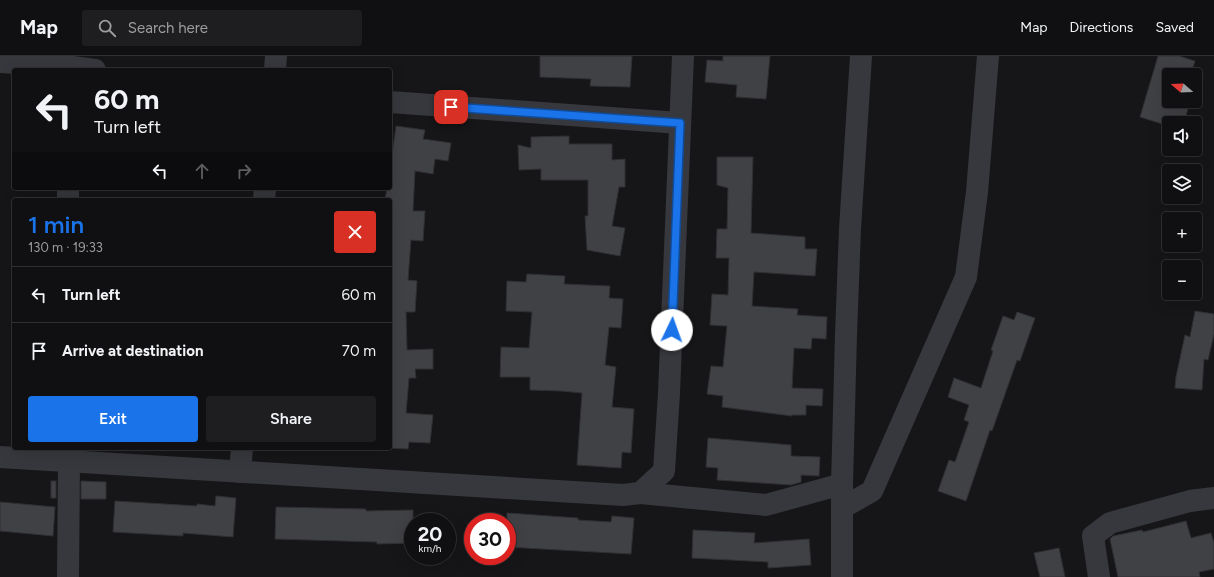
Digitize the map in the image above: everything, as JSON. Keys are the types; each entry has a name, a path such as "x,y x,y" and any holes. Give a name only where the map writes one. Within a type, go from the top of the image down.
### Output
{"street":[{"path":"275,68 276,56"},
{"path":"640,493 664,471 669,393 683,56"},
{"path":"842,577 842,484 850,229 862,56"},
{"path":"842,508 872,491 966,277 977,192 988,56"},
{"path":"0,62 72,64 87,68"},
{"path":"392,102 680,123"},
{"path":"240,472 242,450"},
{"path":"0,457 62,457 240,472 623,495 640,493 766,505 842,484"},
{"path":"62,457 68,577"},
{"path":"1099,577 1093,536 1110,523 1190,501 1214,498"}],"building":[{"path":"540,56 632,56 630,87 590,86 591,79 540,77"},
{"path":"723,56 770,56 766,99 736,97 737,85 705,82 707,60 723,61"},
{"path":"1158,56 1179,56 1195,61 1193,68 1162,68 1162,108 1188,108 1186,116 1162,116 1162,124 1140,117"},
{"path":"396,126 425,130 423,139 451,143 448,161 435,159 433,174 415,171 413,211 425,211 423,241 411,240 408,280 417,281 415,312 406,312 407,350 433,349 433,369 415,369 416,378 409,378 406,413 433,415 430,443 409,442 408,449 392,448 392,198 385,198 387,190 392,190 392,155"},
{"path":"569,136 569,144 612,144 612,160 625,159 625,187 619,187 612,226 625,228 620,256 587,250 585,216 588,216 588,180 541,180 541,169 519,170 518,145 531,148 531,137"},
{"path":"717,157 753,157 751,233 805,237 805,249 817,249 815,276 754,272 752,306 798,309 797,315 827,317 826,339 812,338 811,349 794,348 792,388 823,389 822,406 806,405 806,415 792,416 722,407 723,396 707,394 711,366 723,367 727,326 710,325 712,294 728,295 729,258 716,258 717,229 727,229 728,188 717,185"},
{"path":"527,274 565,276 564,284 610,286 609,298 623,299 621,328 609,327 605,365 616,367 612,407 634,409 631,453 622,452 621,468 577,465 582,393 530,390 530,377 500,377 501,347 529,348 532,312 506,311 507,281 526,282"},
{"path":"1195,311 1214,314 1214,334 1208,360 1204,359 1202,390 1175,388 1185,335 1190,337"},
{"path":"1017,312 1035,318 1020,361 1017,360 992,431 990,430 966,501 938,491 949,460 955,462 969,422 964,420 969,405 948,397 954,378 981,388 993,351 991,350 1003,316 1014,320"},
{"path":"708,438 791,445 791,456 820,457 819,476 801,475 801,482 791,485 717,480 718,468 706,467"},
{"path":"51,481 56,481 56,498 51,498"},
{"path":"81,481 106,482 106,499 81,499"},
{"path":"216,496 236,498 233,537 183,533 183,536 113,532 115,501 215,506"},
{"path":"0,502 55,507 53,536 0,531"},
{"path":"276,507 366,509 366,511 413,510 413,513 404,513 404,543 377,544 377,542 275,539"},
{"path":"516,514 611,522 612,516 634,518 631,554 516,548"},
{"path":"1186,521 1191,538 1211,533 1214,543 1214,569 1199,572 1200,577 1118,577 1110,539 1113,536 1142,530 1143,532"},
{"path":"693,530 755,533 754,543 809,539 811,565 768,568 768,562 692,558"},
{"path":"1059,548 1065,577 1040,577 1034,553"}],"route":[{"path":"451,107 680,123 672,330"}]}
